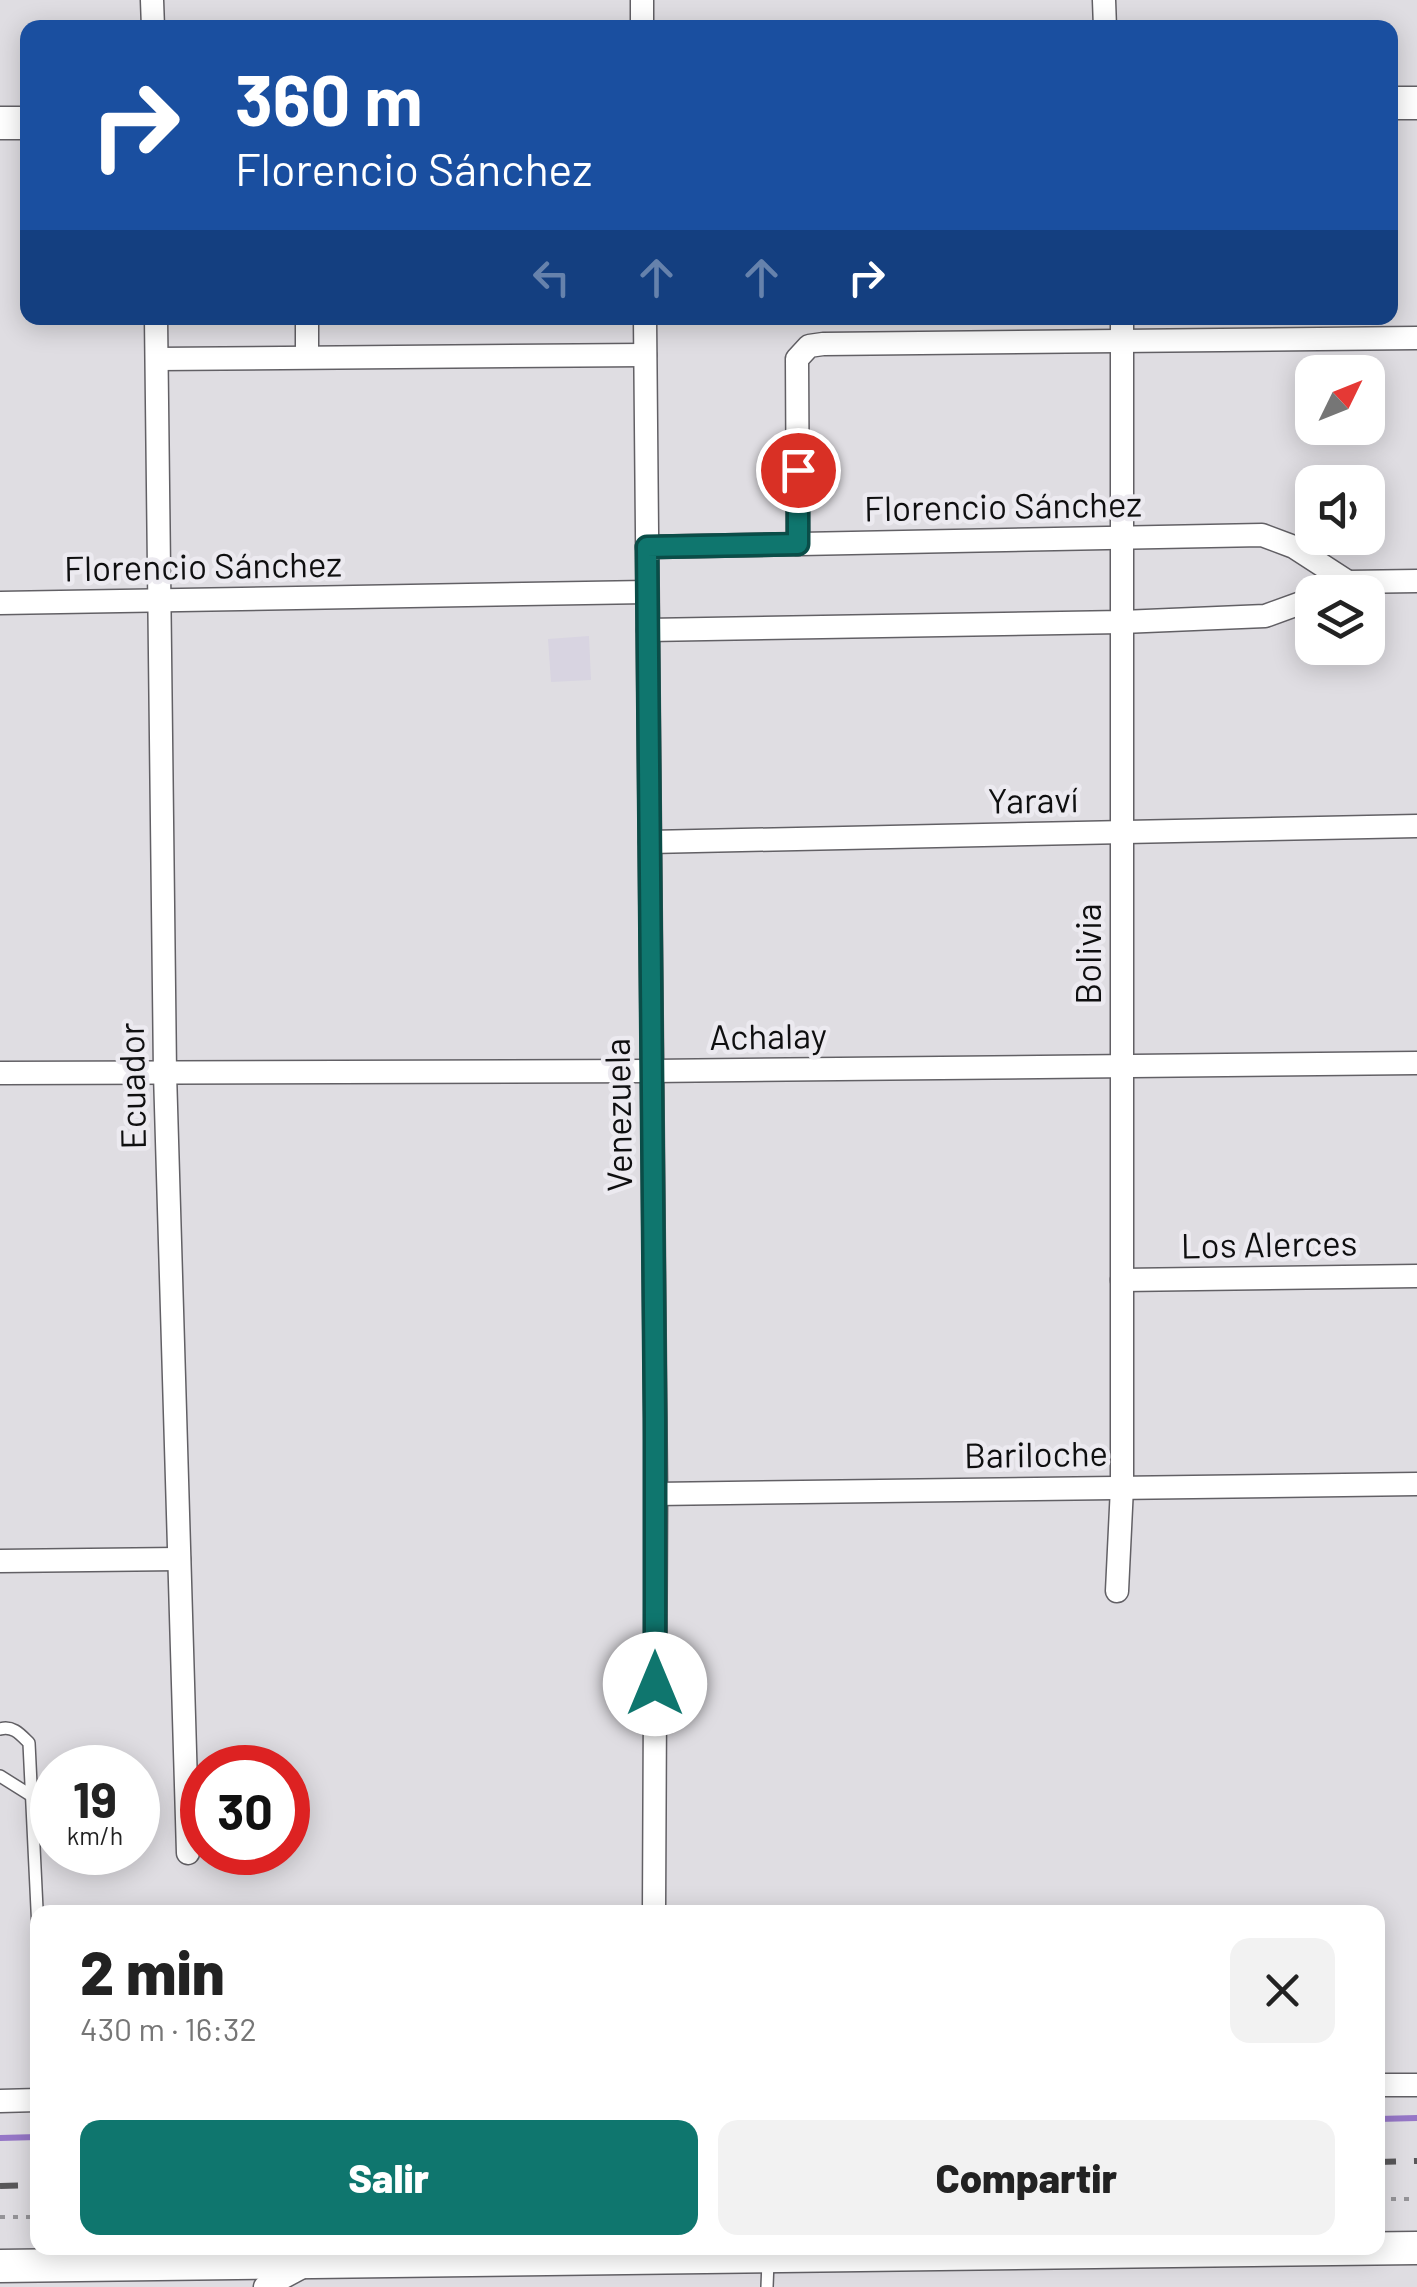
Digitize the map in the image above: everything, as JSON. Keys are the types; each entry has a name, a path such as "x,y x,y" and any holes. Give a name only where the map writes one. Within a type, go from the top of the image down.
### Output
{"main road":[{"path":"1385,2249 1417,2248"},
{"path":"0,2266 129,2276 310,2262 768,2272 1228,2255"}],"street":[{"name":"Ecuador","path":"156,325 164,1073 185,1745"},
{"path":"307,325 307,357"},
{"name":"Venezuela","path":"645,325 656,1494 654,1905"},
{"path":"798,544 797,358 809,346 1122,330 1417,338"},
{"name":"Bolivia","path":"1116,1591 1122,1487 1122,330"},
{"path":"156,358 645,355"},
{"name":"Florencio Sánchez","path":"647,547 1262,535 1294,547 1337,575"},
{"path":"1385,581 1417,581"},
{"name":"Florencio Sánchez","path":"0,603 647,592"},
{"path":"648,630 1122,622 1265,616 1295,605"},
{"name":"Yaraví","path":"650,842 1417,826"},
{"name":"Achalay","path":"0,1073 1417,1063"},
{"name":"Los Alerces","path":"1122,1280 1417,1276"},
{"name":"Bariloche","path":"656,1494 1417,1484"},
{"path":"0,1561 179,1560"},
{"path":"1385,2085 1417,2085"},
{"path":"0,2101 30,2100"},
{"path":"265,2287 310,2262"}],"lane":[{"path":"0,1729 17,1730 29,1744 30,1761"},
{"path":"0,1776 30,1795"},
{"path":"36,1875 37,1905"}],"path":[{"path":"1385,2199 1417,2199"},
{"path":"0,2218 30,2217"}],"shaded area":[{"path":"589,636 591,680 551,682 548,639"}],"waterway":[{"path":"1385,2119 1417,2118"},
{"path":"0,2138 30,2137"}],"railway":[{"path":"1385,2162 1417,2161"},
{"path":"0,2186 30,2185"}],"route":[{"path":"655,1684 647,547 798,544 798,470"}]}
